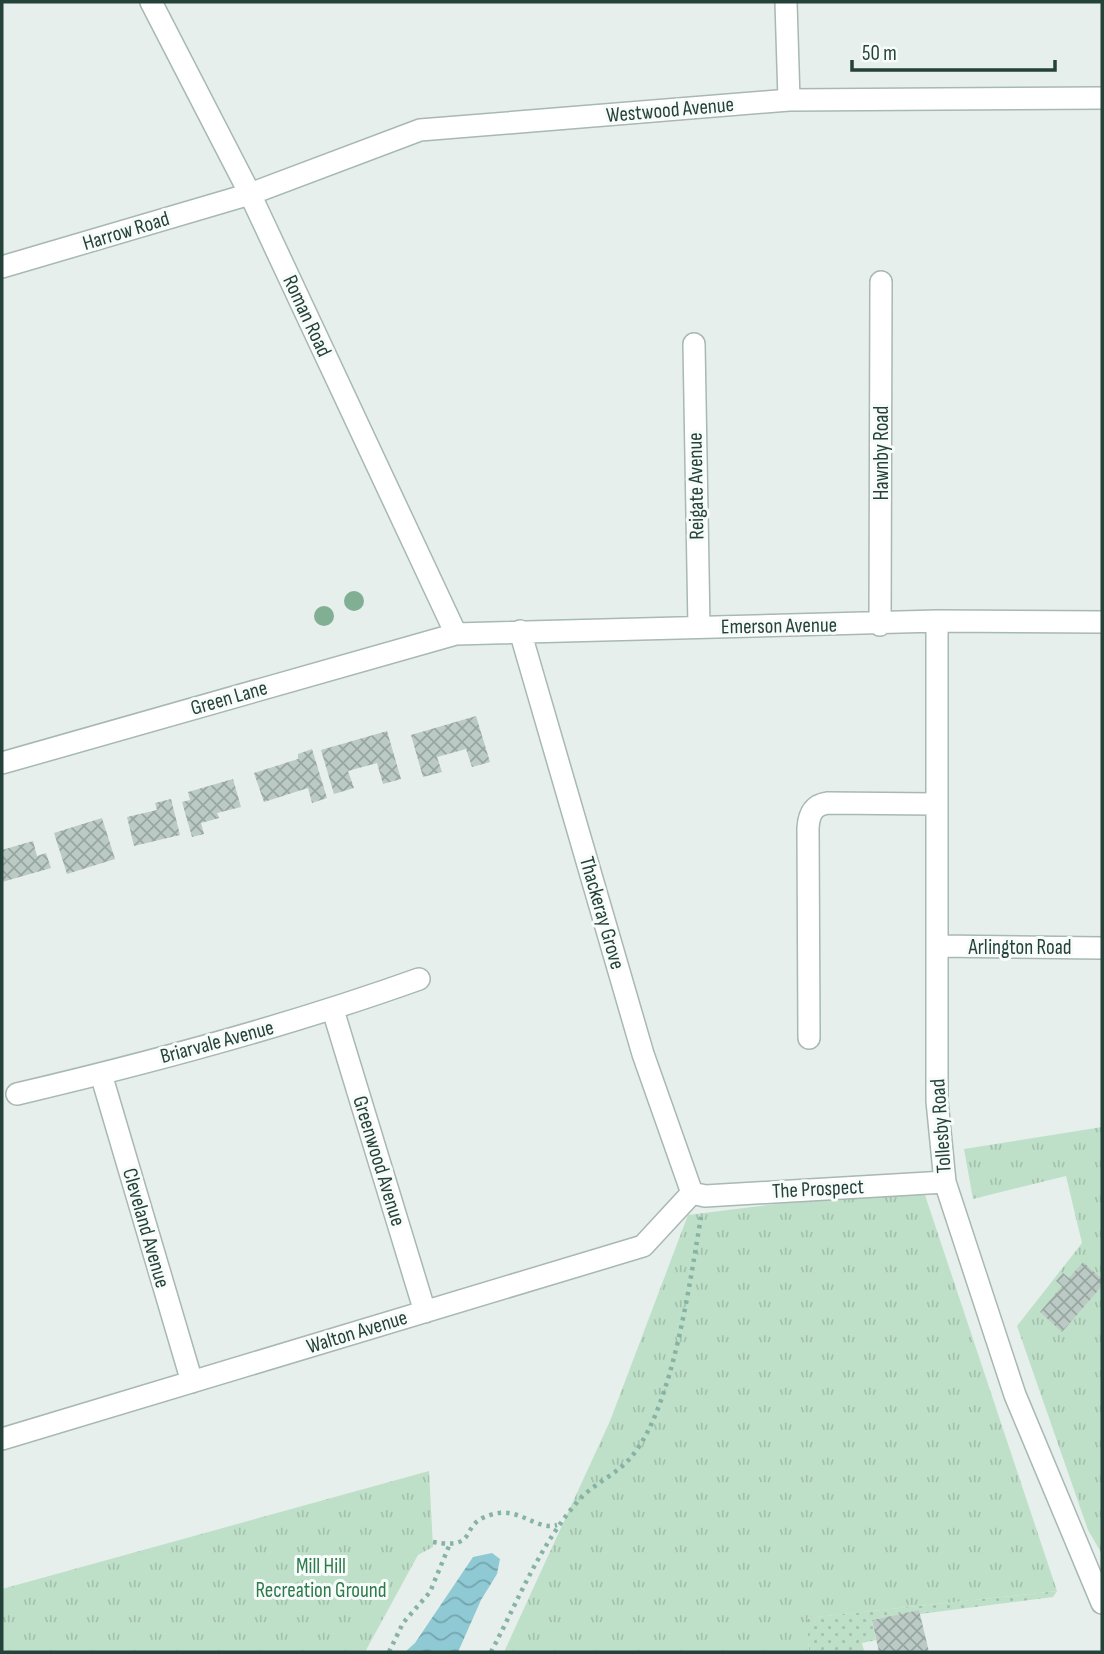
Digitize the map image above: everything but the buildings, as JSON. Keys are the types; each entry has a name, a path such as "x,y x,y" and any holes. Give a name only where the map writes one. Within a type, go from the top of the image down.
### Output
{"street":[{"name":"Roman Road","path":"151,2 250,194 456,634"},
{"path":"786,2 789,100"},
{"name":"Westwood Avenue","path":"250,194 420,130 789,100 1102,98"},
{"name":"Harrow Road","path":"2,267 250,194"},
{"name":"Hawnby Road","path":"880,625 881,282"},
{"name":"Reigate Avenue","path":"694,344 699,627"},
{"name":"Emerson Avenue","path":"456,634 880,625 937,621 1102,622"},
{"name":"Tollesby Road","path":"937,621 937,1101 945,1182 1015,1395 1102,1603"},
{"name":"Thackeray Grove","path":"520,631 643,1054 699,1194"},
{"name":"Green Lane","path":"2,763 456,634"},
{"path":"809,1038 808,828 812,811 819,804 828,803 935,804"},
{"name":"Arlington Road","path":"937,946 1102,948"},
{"name":"Briarvale Avenue","path":"17,1094 101,1074 333,1010 419,978"},
{"name":"Greenwood Avenue","path":"333,1010 425,1312"},
{"name":"Cleveland Avenue","path":"101,1074 192,1382"},
{"name":"The Prospect","path":"699,1194 945,1182"},
{"name":"Walton Avenue","path":"2,1439 642,1246 699,1194"}],"path":[{"path":"491,1652 558,1525 581,1498 632,1457 654,1418 683,1321 699,1194"},
{"path":"433,1542 449,1546 464,1541 473,1525 491,1514 514,1513 548,1528 558,1525"},
{"path":"389,1652 396,1633 430,1591 449,1546"}],"green space":[{"path":"1102,1127 1102,1554 1088,1530 1017,1326 1082,1243 1066,1176 973,1199 964,1149"},
{"path":"922,1186 1057,1591 807,1618 809,1652 504,1652 610,1421 688,1215"},
{"name":"Mill Hill Recreation Ground","path":"429,1471 433,1547 418,1555 365,1652 2,1652 2,1589"},
{"path":"1057,1591 1053,1597 920,1614 919,1610 872,1620 876,1640 862,1643 864,1652 809,1652 806,1618"}],"water":[{"path":"492,1553 500,1559 497,1574 481,1600 458,1652 405,1652 415,1643 473,1557"}]}
